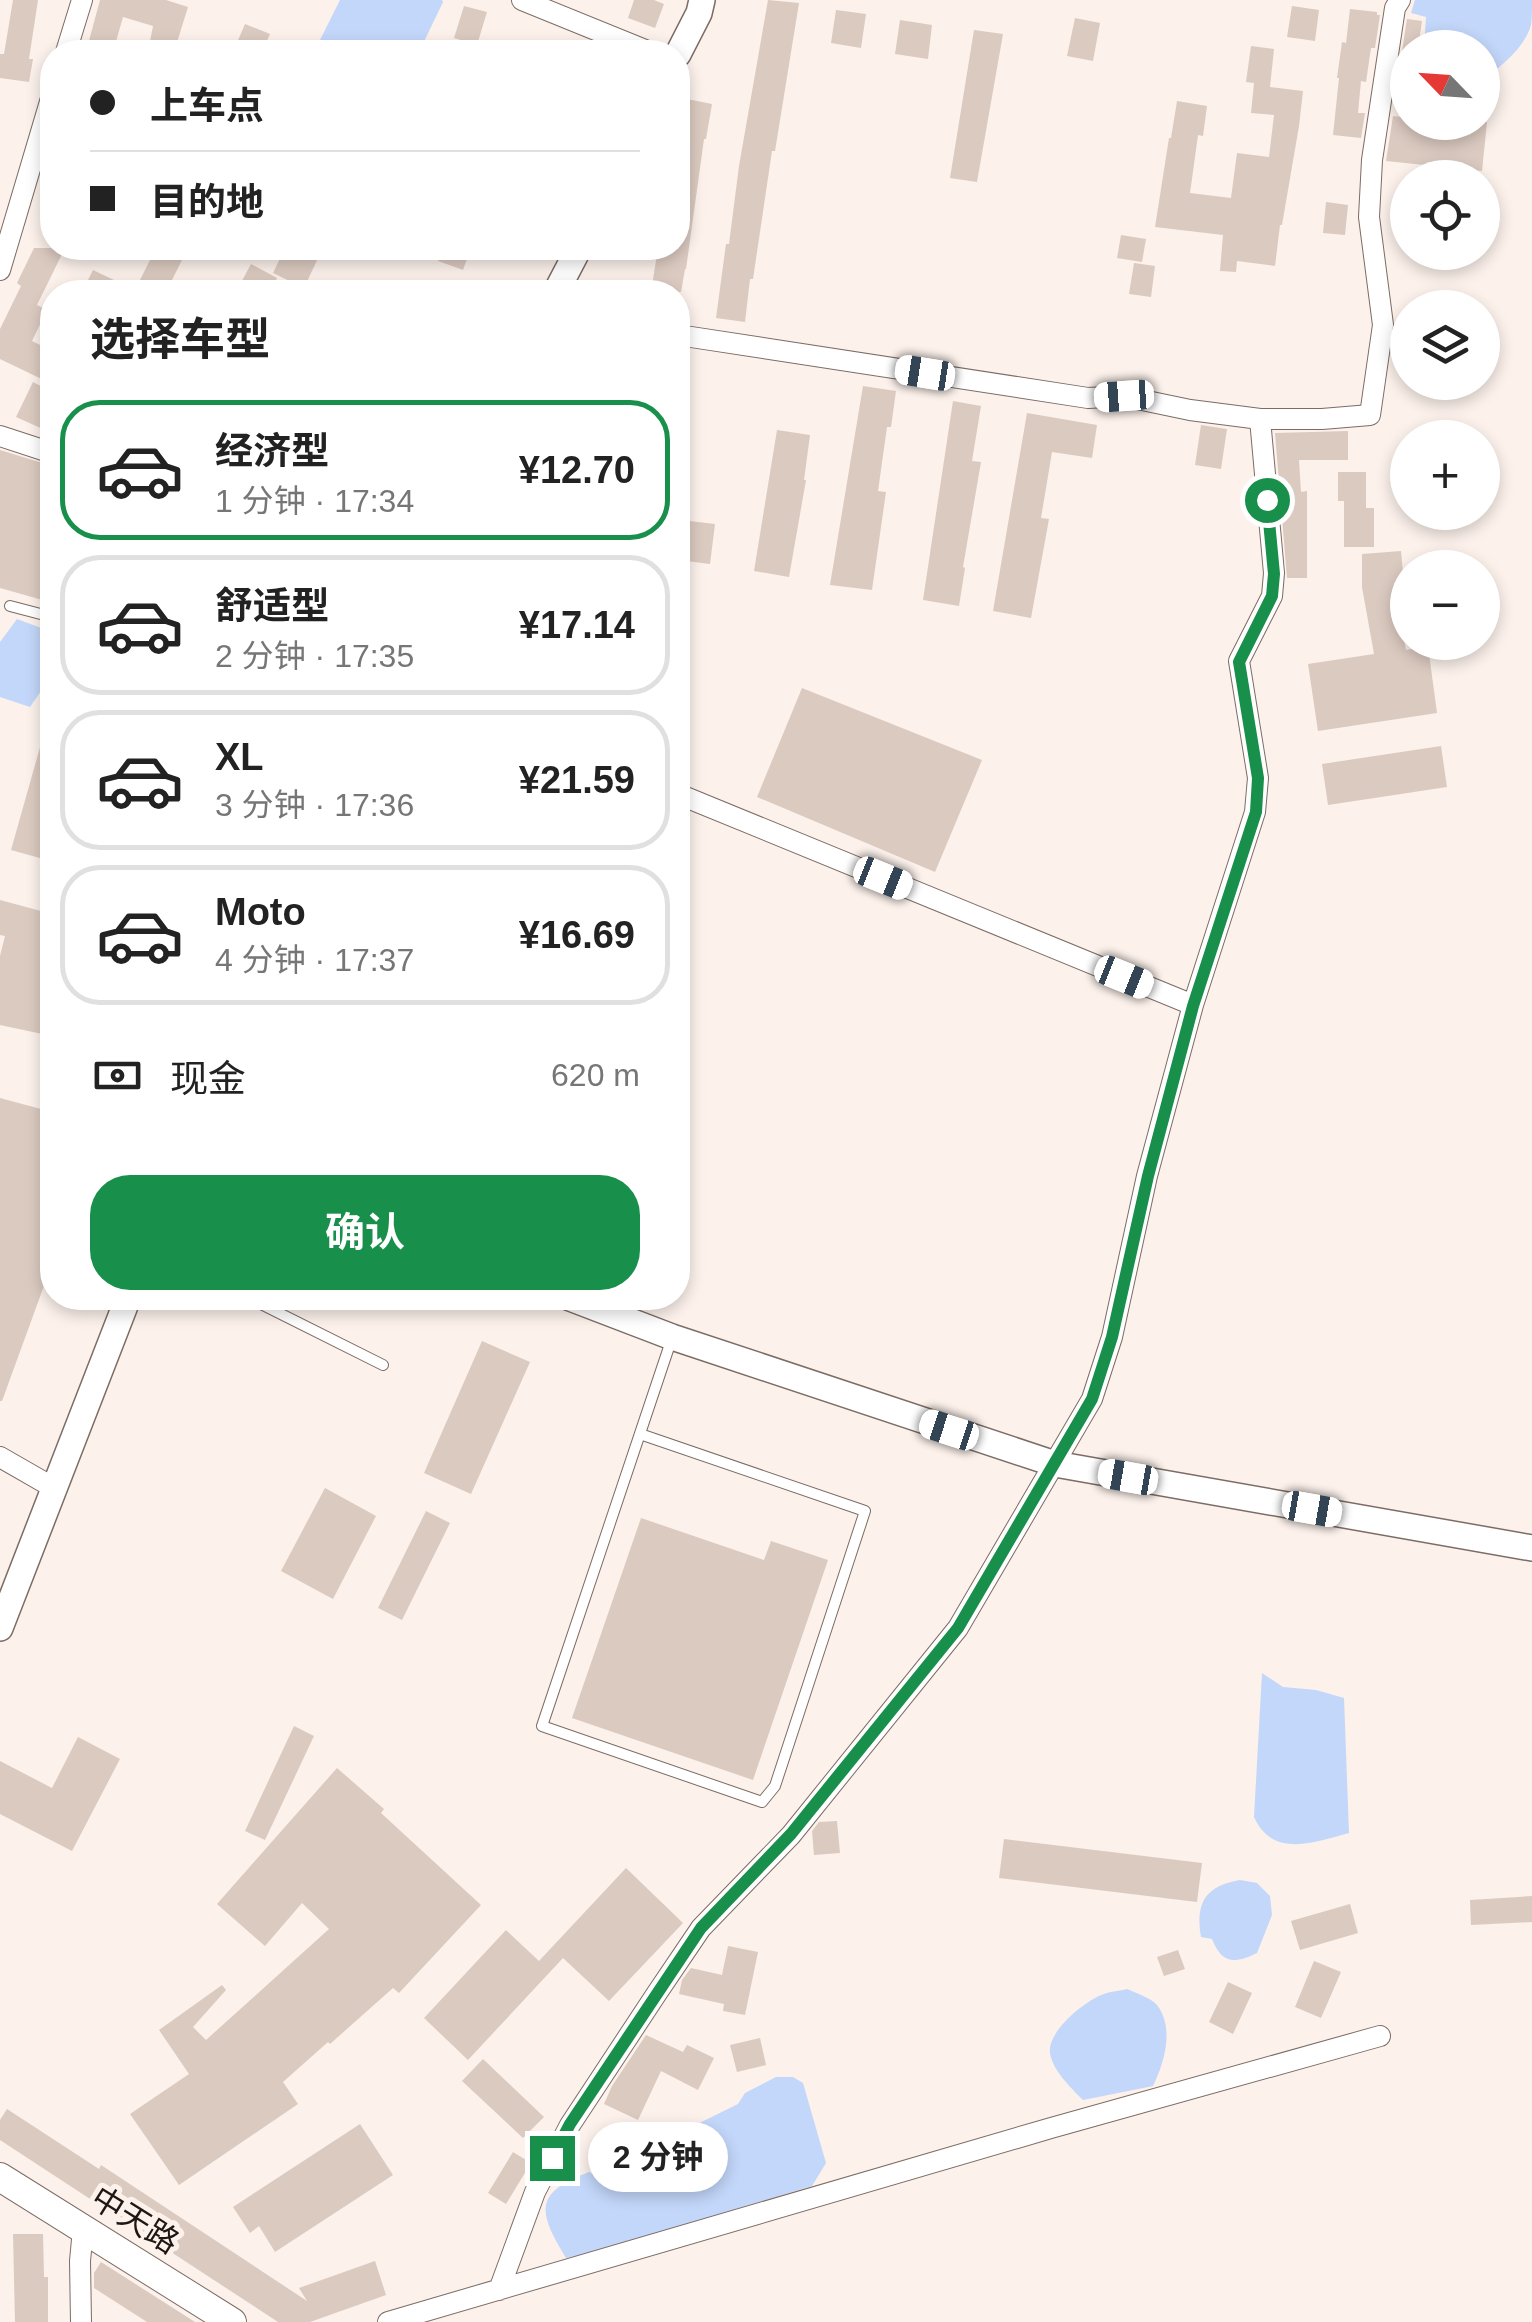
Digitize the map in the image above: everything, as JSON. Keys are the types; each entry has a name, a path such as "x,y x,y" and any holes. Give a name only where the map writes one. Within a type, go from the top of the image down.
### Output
{"main road":[{"name":"中天路","path":"0,2179 232,2322"}],"street":[{"path":"70,40 82,0"},
{"path":"522,0 620,40"},
{"path":"685,40 702,0"},
{"path":"690,336 1033,390 1088,398 1124,396 1260,419 1322,420 1370,415 1383,325 1368,217 1372,160 1395,8 1400,0"},
{"path":"0,270 40,135"},
{"path":"499,2290 535,2192 570,2124 701,1928 791,1834 958,1628 1092,1399 1112,1337 1148,1176 1193,1006 1256,812 1258,778 1239,662 1272,596 1274,574 1260,419"},
{"path":"0,436 40,449"},
{"path":"690,799 1193,1006"},
{"path":"0,1628 123,1310"},
{"path":"601,1310 1054,1464 1532,1548"},
{"path":"0,1457 54,1488"},
{"path":"388,2322 1380,2036"},
{"path":"81,2322 83,2228"}],"lane":[{"path":"10,606 40,614"},
{"path":"273,1310 383,1365"},
{"path":"640,1434 865,1511 775,1786 762,1802 542,1726 672,1337"}],"water":[{"path":"340,0 443,2 425,40 320,40"},
{"path":"1415,0 1532,0 1528,33 1500,66 1500,30 1425,30 1426,17 1411,13"},
{"path":"17,619 40,628 40,692 30,707 0,697 0,642"},
{"path":"1262,1673 1283,1687 1344,1698 1349,1833 1309,1843 1283,1843 1262,1830 1254,1817"},
{"path":"1240,1880 1257,1883 1270,1896 1272,1915 1257,1953 1230,1960 1220,1953 1212,1939 1201,1937 1200,1914 1211,1891"},
{"path":"1127,1989 1154,2002 1166,2025 1166,2046 1157,2077 1153,2086 1083,2100 1053,2062 1052,2040 1063,2024 1088,2002"},
{"path":"776,2077 793,2077 803,2083 826,2163 812,2186 566,2258 546,2216 550,2196 558,2188 589,2172 594,2175 738,2104 745,2093"}],"building":[{"path":"13,0 38,0 29,82 0,78 0,54 4,54"},
{"path":"100,0 166,0 188,7 178,40 150,40 153,26 123,17 116,40 89,40"},
{"path":"634,0 664,4 655,28 628,18"},
{"path":"768,0 799,3 745,322 716,318"},
{"path":"464,6 487,12 479,40 454,38"},
{"path":"1292,6 1319,10 1315,41 1287,37"},
{"path":"1350,9 1380,15 1366,82 1361,81 1358,113 1365,113 1361,138 1333,135 1337,78"},
{"path":"836,10 866,14 861,48 831,43"},
{"path":"1075,18 1100,23 1093,61 1067,56"},
{"path":"1407,19 1422,21 1421,30 1405,30"},
{"path":"900,20 932,25 928,59 895,54"},
{"path":"245,24 270,34 267,40 238,40"},
{"path":"974,30 1003,34 977,182 950,178"},
{"path":"1251,46 1274,49 1270,87 1303,91 1299,126 1275,266 1237,261 1236,272 1220,271 1223,235 1155,227 1177,101 1207,106 1203,136 1198,135 1190,193 1231,198 1237,153 1269,157 1274,115 1251,113 1254,83 1246,82"},
{"path":"690,100 712,104 690,240"},
{"path":"1390,135 1390,140 1485,140 1483,160 1386,161"},
{"path":"1326,202 1348,205 1345,235 1323,233"},
{"path":"1121,235 1146,239 1142,262 1117,258"},
{"path":"34,248 40,248 40,260 59,260 49,280 40,280 40,324 32,341 40,345 40,378 0,359 0,329 21,286 17,283"},
{"path":"150,260 182,260 172,280 140,280"},
{"path":"279,260 317,260 308,280 287,280 273,273"},
{"path":"438,260 467,260 463,270"},
{"path":"656,260 687,260 683,280 653,280"},
{"path":"1134,263 1155,266 1151,297 1129,294"},
{"path":"251,264 277,278 276,280 242,280"},
{"path":"93,270 114,280 88,280"},
{"path":"33,382 40,386 40,428 16,417"},
{"path":"863,386 896,391 878,491 886,492 872,590 830,585"},
{"path":"953,401 981,406 972,461 981,462 959,606 923,600"},
{"path":"1027,413 1097,425 1092,458 1052,452 1041,518 1049,519 1031,618 993,611"},
{"path":"1201,425 1227,429 1221,469 1195,465"},
{"path":"777,430 810,435 789,577 754,571"},
{"path":"1348,431 1348,460 1299,460 1301,492 1307,491 1307,578 1287,578 1275,433"},
{"path":"0,450 40,462 40,599 0,588"},
{"path":"1338,472 1366,472 1366,508 1374,508 1374,547 1344,547 1344,501 1338,501"},
{"path":"690,521 715,524 710,564 690,562"},
{"path":"1390,552 1390,660 1430,660 1437,713 1318,731 1308,664 1374,654 1362,587 1362,554"},
{"path":"802,688 982,760 935,872 757,797"},
{"path":"1441,746 1447,787 1328,805 1322,764"},
{"path":"40,747 40,858 11,850"},
{"path":"0,900 40,911 40,1033 0,1025 0,956 5,936 0,935"},
{"path":"0,1098 40,1109 40,1297 0,1401"},
{"path":"482,1341 530,1362 471,1494 424,1473"},
{"path":"325,1488 376,1516 333,1599 281,1571"},
{"path":"426,1511 450,1523 402,1620 378,1608"},
{"path":"641,1518 764,1560 771,1541 828,1560 753,1780 572,1718"},
{"path":"294,1726 314,1736 265,1840 245,1831"},
{"path":"78,1737 120,1759 72,1851 0,1814 0,1761 52,1788"},
{"path":"337,1768 481,1905 399,1993 393,1988 283,2082 298,2104 179,2185 130,2114 189,2074 159,2030 222,1985 226,1990 193,2027 206,2040 329,1929 302,1903 265,1946 217,1904"},
{"path":"837,1821 840,1853 814,1855 812,1831 819,1822"},
{"path":"1004,1839 1202,1863 1197,1902 999,1878"},
{"path":"626,1868 683,1923 609,2001 563,1958 468,2060 424,2018 506,1930 539,1961"},
{"path":"1532,1896 1532,1922 1471,1925 1470,1900"},
{"path":"1350,1904 1358,1933 1300,1950 1291,1921"},
{"path":"728,1946 758,1952 745,2015 723,2011 724,2004 679,1994 682,1980 691,1968 722,1975"},
{"path":"1178,1950 1185,1969 1164,1976 1157,1957"},
{"path":"1314,1961 1341,1972 1321,2018 1295,2007"},
{"path":"1228,1982 1252,1993 1233,2034 1209,2022"},
{"path":"646,2035 683,2052 687,2045 714,2058 698,2090 661,2071 638,2120 604,2104"},
{"path":"760,2038 766,2065 737,2072 730,2045"},
{"path":"483,2059 544,2117 523,2138 462,2081"},
{"path":"7,2109 99,2169 101,2165 307,2301 299,2288 375,2261 386,2295 310,2322 278,2322 0,2140 0,2120"},
{"path":"360,2124 393,2175 275,2252 259,2226 250,2233 233,2207"},
{"path":"513,2152 531,2163 506,2204 488,2193"},
{"path":"13,2234 43,2234 48,2322 15,2322"},
{"path":"101,2262 195,2322 147,2322 94,2288 94,2273"}],"route":[{"path":"552,2158 570,2124 701,1928 791,1834 958,1628 1092,1399 1112,1337 1148,1176 1193,1006 1256,812 1258,778 1239,662 1272,596 1274,574 1267,500"}]}
